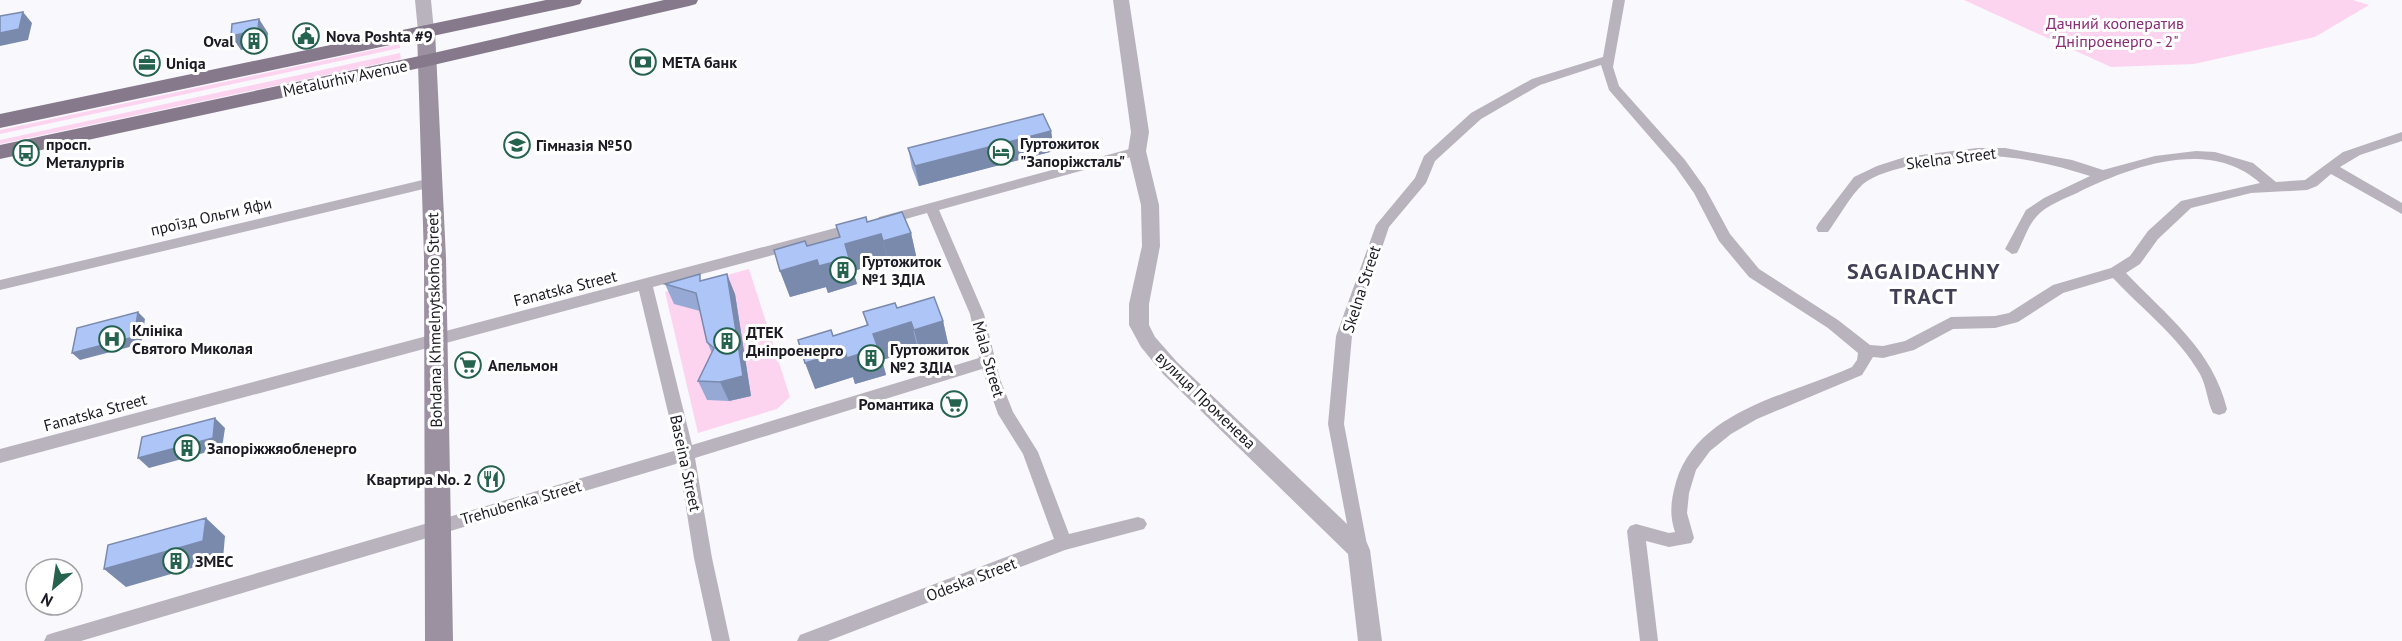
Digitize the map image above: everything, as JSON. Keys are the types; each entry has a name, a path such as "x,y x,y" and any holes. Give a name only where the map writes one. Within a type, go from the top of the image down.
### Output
{"main road":[{"name":"Metalurhiv Avenue","path":"0,121 573,0"},
{"name":"Metalurhiv Avenue","path":"0,152 429,60 689,0"},
{"name":"Bohdana Khmelnytskoho Street","path":"426,31 429,60 435,258 434,341 439,641"}],"street":[{"name":"Bohdana Khmelnytskoho Street","path":"423,0 426,31"},
{"name":"вулиця Променева","path":"1121,0 1140,132 1137,151 1150,205 1151,246 1139,304 1139,325 1142,333 1170,368 1359,550"},
{"path":"1619,0 1607,67 1613,87 1680,163 1700,191 1724,237 1754,273 1833,324 1866,351 1883,352 1910,346 1951,323 1995,322 2013,318 2058,289 2116,272 2135,260 2153,236 2186,204 2235,192 2307,185 2340,160 2368,146 2402,136"},
{"name":"Skelna Street","path":"1370,641 1359,550 1336,424 1344,336 1383,225 1421,180 1429,159 1476,116 1536,82 1608,59"},
{"name":"Fanatska Street","path":"0,456 645,286 1137,151"},
{"name":"Skelna Street","path":"1823,228 1859,180 1882,169 1905,162 1977,152 2005,152 2072,165 2103,175"},
{"path":"2012,249 2031,213 2049,201 2103,175 2164,159 2199,156 2246,165 2273,187"},
{"path":"2331,168 2402,209"},
{"name":"проїзд Ольги Яфи","path":"0,285 431,183"},
{"name":"Mala Street","path":"931,207 976,314 992,379 1006,414 1030,452 1064,543"},
{"path":"2116,272 2146,301 2197,358 2213,384 2218,409"},
{"name":"Baseina Street","path":"645,286 686,454 721,641"},
{"path":"1649,641 1636,531 1669,540 1686,538 1679,516 1681,486 1689,464 1744,416 1857,371 1864,362 1866,351"},
{"name":"Trehubenka Street","path":"53,641 686,454 988,361"},
{"name":"Odeska Street","path":"806,641 1064,543 1138,524"}],"green space":[{"name":"Дачний кооператив \"Дніпроенерго - 2\"","path":"1964,0 2353,0 2369,5 2315,37 2194,64 2111,67"},
{"path":"400,44 400,48 0,134 0,130"},
{"path":"400,53 401,59 0,144 0,140"},
{"path":"749,269 790,397 777,409 698,433 665,292"}],"building":[{"path":"23,12 19,29 0,33 0,16"},
{"path":"259,19 258,30 231,36 232,24"},
{"path":"1043,114 1051,131 915,166 908,148"},
{"path":"902,212 911,233 883,241 881,234 845,244 849,258 819,266 817,260 780,271 774,250 805,241 807,246 840,237 836,225 866,217 867,222"},
{"path":"700,274 700,281 727,274 743,376 720,382 698,381 714,348 707,342 696,293 665,284"},
{"path":"934,297 943,321 914,330 911,322 873,334 878,348 847,358 845,351 805,363 798,340 831,330 833,336 868,325 863,312 895,303 897,308"},
{"path":"138,312 134,337 72,353 77,328"},
{"path":"215,418 213,438 138,458 142,437"},
{"path":"206,518 203,541 104,569 108,545"}],"place":[{"name":"Nova Poshta #9","path":"306,36"},
{"name":"Oval","path":"254,41"},
{"name":"МЕТА банк","path":"643,62"},
{"name":"Uniqa","path":"147,63"},
{"name":"Гімназія №50","path":"517,145"},
{"name":"Гуртожиток \"Запоріжсталь\"","path":"1001,152"},
{"name":"просп. Металургів","path":"26,153"},
{"name":"Гуртожиток №1 ЗДІА","path":"843,270"},
{"name":"Клініка Святого Миколая","path":"112,339"},
{"name":"ДТЕК Дніпроенерго","path":"727,341"},
{"name":"Гуртожиток №2 ЗДІА","path":"871,358"},
{"name":"Апельмон","path":"468,365"},
{"name":"Романтика","path":"954,404"},
{"name":"Запоріжжяобленерго","path":"187,448"},
{"name":"Квартира No. 2","path":"491,479"},
{"name":"ЗМЕС","path":"176,561"}],"district":[{"name":"SAGAIDACHNY TRACT","path":"1924,284"}]}
